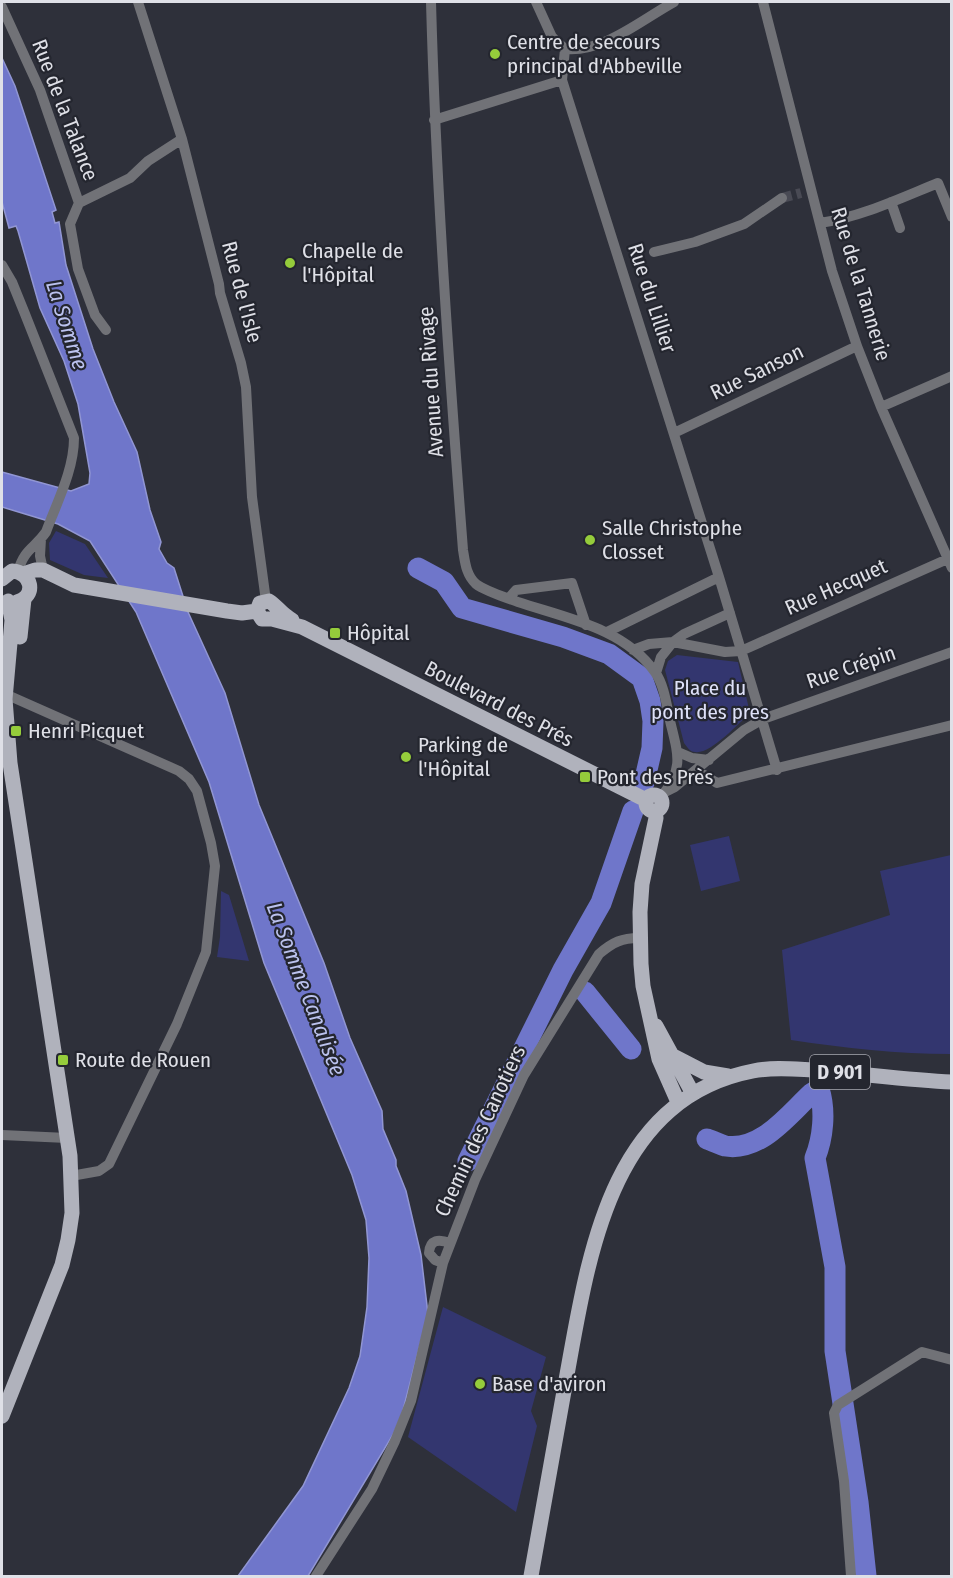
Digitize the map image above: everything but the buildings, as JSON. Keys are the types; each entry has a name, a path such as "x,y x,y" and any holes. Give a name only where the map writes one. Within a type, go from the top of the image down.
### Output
{"main road":[{"path":"16,578 35,570 42,570"},
{"name":"Boulevard des Prés","path":"42,570 65,582"},
{"name":"Boulevard des Prés","path":"16,578 65,582 242,613 268,610 657,800"},
{"path":"5,598 15,602 16,578"},
{"path":"2,1416 65,1256 72,1213 67,1138 6,725 16,578"},
{"path":"5,598 12,620 9,697"},
{"path":"657,800 656,818 642,884 639,938 643,986 659,1059 678,1102"},
{"path":"650,1016 675,1057 692,1092"},
{"path":"675,1057 704,1072 729,1076"},
{"name":"D 901","path":"531,1576 576,1322 600,1224 616,1183 631,1156 656,1123 692,1092 729,1076 755,1070 788,1068 951,1082"}],"street":[{"name":"Rue de l'Isle","path":"138,2 182,139 220,293 241,363 246,387 252,496 268,610"},
{"name":"Avenue du Rivage","path":"431,2 434,120 448,368 463,550 467,573 477,584 509,598 607,632 633,650 656,673"},
{"path":"536,2 552,37 565,49 586,50 601,45 674,2"},
{"name":"Rue de la Tannerie","path":"763,2 806,192 820,223 832,271 856,346 950,562"},
{"name":"Rue de la Talance","path":"2,7 40,90 79,203 70,224 78,269 95,315 106,330"},
{"name":"Rue du Lillier","path":"565,49 562,80 763,718 777,770"},
{"path":"434,120 562,80"},
{"path":"79,203 130,178 148,161 182,139"},
{"path":"820,223 835,221 938,183 951,217"},
{"path":"654,252 695,242 744,224 782,198"},
{"path":"891,202 900,228"},
{"path":"2,265 26,314 74,438 74,450 67,476 44,535 40,556 42,570"},
{"name":"Rue Sanson","path":"674,433 856,346"},
{"path":"881,407 951,376"},
{"path":"16,578 24,555 44,535"},
{"name":"Rue Hecquet","path":"741,651 950,562"},
{"path":"607,632 719,577"},
{"path":"509,598 516,590 572,583 586,625"},
{"path":"657,800 675,775 679,760 656,673 661,657 673,642 684,634 730,613"},
{"path":"633,650 649,644 673,642 725,652 741,651"},
{"name":"Rue Crépin","path":"657,800 744,730 763,718 951,652"},
{"path":"9,697 179,771 189,779 197,791 211,843 214,866 215,876 206,952 177,1024 109,1164 99,1171 71,1176"},
{"path":"696,770 717,783 777,770 951,725"},
{"path":"678,752 692,758 709,760"},
{"name":"Chemin des Canotiers","path":"316,1576 372,1488 395,1441 411,1401 442,1263 475,1180 524,1075 599,954 610,944 621,939 639,938"},
{"path":"2,1135 67,1138"},
{"name":"Chemin des Canotiers","path":"442,1263 435,1260 429,1253 431,1244 442,1240 450,1243"},
{"path":"850,1576 844,1481 834,1413 837,1405 922,1352 951,1360"}],"green space":[{"path":"56,531 85,544 108,578 84,575 50,560 49,543"},
{"name":"Place du pont des pres","path":"677,655 738,662 750,713 716,744 701,752 692,751 684,743 665,670 668,661"},
{"path":"729,836 740,881 701,891 690,845"},
{"path":"951,855 951,1054 871,1050 791,1040 782,950 890,915 880,871"},
{"path":"221,891 229,895 249,961 217,957"},
{"name":"Base d'aviron","path":"443,1307 546,1357 531,1411 537,1426 516,1512 408,1437"}],"water":[{"path":"2,58 15,86 56,210 52,212 55,223 59,222 66,265 93,349 137,452 150,510 161,542 159,549 167,563 174,568 188,612 225,693 259,805 324,963 350,1038 382,1111 383,1129 406,1191 421,1255 428,1314 402,1414 394,1433 308,1576 238,1576 303,1486 349,1388 360,1356 367,1307 369,1258 366,1220 352,1175 264,963 209,782 136,612 90,541 58,524 2,507 2,472 71,491 89,484 90,473 78,404 64,361 40,308 18,231 16,226 9,228 2,202"}],"waterway":[{"path":"418,568 444,582 462,608 563,637 609,654 642,678 650,701 653,721 652,748 644,783"},
{"path":"468,1161 563,970 601,903 633,811"},
{"path":"585,992 631,1049"},
{"path":"707,1139 725,1146 738,1146 762,1138 819,1089 823,1124 815,1158 835,1267 835,1351 858,1502 866,1576"}],"tunnel":[{"path":"782,198 801,193"}],"place":[{"name":"Centre de secours principal d'Abbeville","path":"495,54"},
{"name":"Chapelle de l'Hôpital","path":"290,263"},
{"name":"Salle Christophe Closset","path":"590,540"},
{"name":"Hôpital","path":"335,633"},
{"name":"Henri Picquet","path":"16,731"},
{"name":"Parking de l'Hôpital","path":"406,757"},
{"name":"Pont des Près","path":"585,777"},
{"name":"Route de Rouen","path":"63,1060"},
{"name":"Base d'aviron","path":"480,1384"}],"water label":[{"name":"La Somme","path":"67,325"},
{"name":"La Somme Canalisée","path":"306,989"}]}
